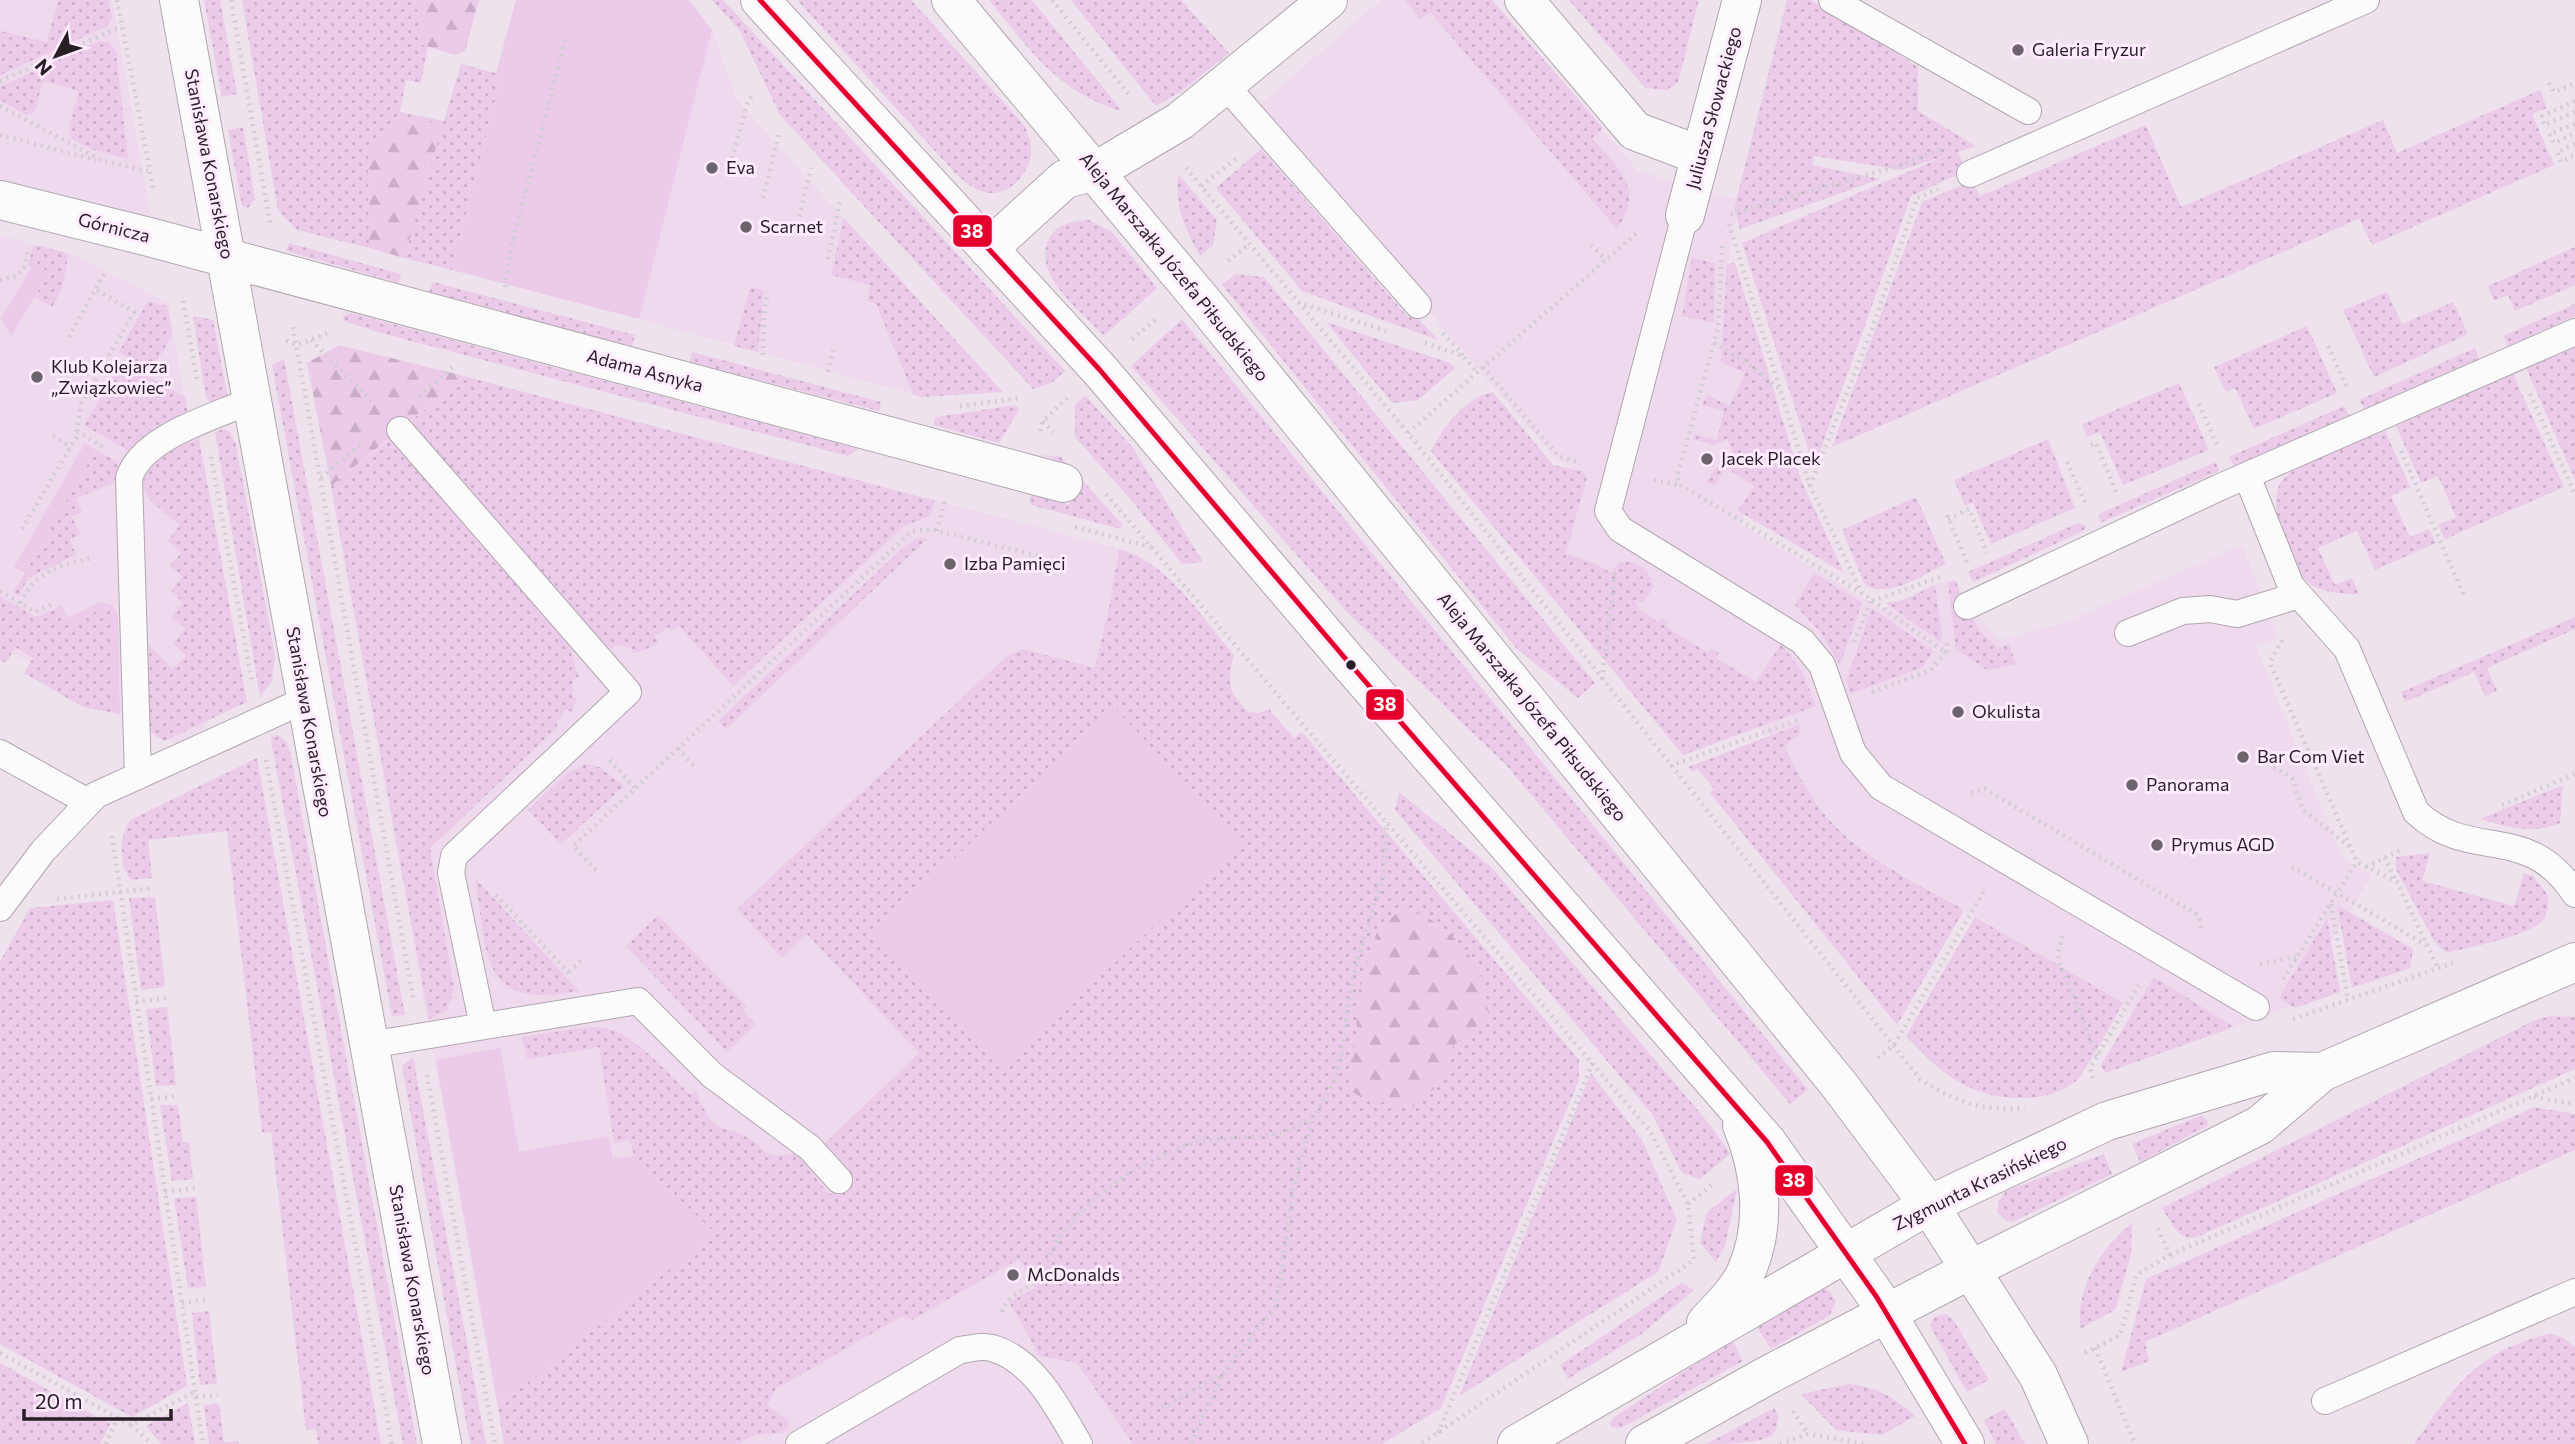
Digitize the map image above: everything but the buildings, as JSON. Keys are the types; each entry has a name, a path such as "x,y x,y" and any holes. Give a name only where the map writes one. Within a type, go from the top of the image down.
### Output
{"street":[{"name":"Stanisława Konarskiego","path":"179,0 442,1444"},
{"path":"760,0 1115,387 1359,675 1768,1142 1888,1314 1965,1444"},
{"name":"Aleja Marszałka Józefa Piłsudskiego","path":"951,0 1096,171 1831,1074 1929,1205 2038,1376 2069,1444"},
{"path":"988,248 1065,179 1096,171 1160,135 1226,86 1328,0"},
{"path":"1524,0 1635,131 1699,155"},
{"name":"Juliusza Słowackiego","path":"1685,215 1742,0"},
{"name":"Górnicza","path":"0,200 227,258"},
{"name":"Adama Asnyka","path":"227,258 1080,484"},
{"name":"Zygmunta Krasińskiego","path":"1645,1444 1970,1270 2260,1125 2322,1072 2575,962"},
{"name":"Zygmunta Krasińskiego","path":"1517,1444 1688,1342 1929,1205 2107,1121 2273,1071 2322,1072"},
{"path":"1688,1342 1746,1274 1757,1239 1756,1166 1728,1096"}],"lane":[{"path":"1832,0 2028,111"},
{"path":"1970,174 2366,0"},
{"path":"1226,86 1418,305"},
{"path":"1685,215 1608,511 1619,529 1802,641 1822,665 1853,754 1881,787 2256,1007"},
{"path":"1967,606 2247,476 2575,332"},
{"path":"138,776 129,478 133,466 141,456 164,439 252,400"},
{"path":"395,425 628,692 456,852 451,873 483,1026"},
{"path":"2247,476 2291,586 2347,649 2416,812 2434,829 2462,840 2515,847 2537,856 2556,869 2575,894"},
{"path":"2128,633 2183,611 2210,609 2237,614 2268,607 2299,595"},
{"path":"0,908 10,877 88,802 259,719 305,700"},
{"path":"0,753 88,802"},
{"path":"369,1045 638,1002 712,1075 810,1148 839,1180"},
{"path":"2325,1401 2575,1292"},
{"path":"799,1444 960,1350 992,1348 1015,1359 1045,1388 1080,1444"}],"path":[{"path":"117,0 156,198"},
{"path":"231,0 272,235"},
{"path":"1052,0 1131,98"},
{"path":"0,81 122,26"},
{"path":"503,297 510,249 565,40"},
{"path":"2549,83 2554,92 2575,83"},
{"path":"730,165 747,101 755,93"},
{"path":"2575,101 2542,116 2544,125 2575,111"},
{"path":"0,106 103,162"},
{"path":"2575,124 2549,134 2554,143 2575,133"},
{"path":"763,198 779,134"},
{"path":"0,135 149,171"},
{"path":"2575,144 2557,152 2561,162 2575,155"},
{"path":"1726,216 1905,164 1941,148"},
{"path":"1183,164 1408,432 1920,1079 1945,1096 1971,1107 1998,1110 2036,1105"},
{"path":"796,230 811,169"},
{"path":"1810,486 1871,329 1917,198 1970,174"},
{"path":"828,259 840,201"},
{"path":"1729,203 1726,216 1810,486 1862,593"},
{"path":"1640,230 1643,219"},
{"path":"1408,432 1629,240"},
{"path":"1222,265 1249,244"},
{"path":"1591,245 1606,260"},
{"path":"1681,485 1677,477 1718,328 1722,246"},
{"path":"0,280 17,276 25,265"},
{"path":"69,337 109,265"},
{"path":"22,529 76,438 81,404 134,312 95,289"},
{"path":"760,366 768,292"},
{"path":"183,300 392,1444"},
{"path":"1122,348 1162,314"},
{"path":"293,327 495,1444"},
{"path":"311,340 395,425"},
{"path":"1713,343 1753,368 1780,390"},
{"path":"2328,346 2374,420 2465,598"},
{"path":"825,383 834,347"},
{"path":"2514,358 2575,495"},
{"path":"321,478 395,425 458,362"},
{"path":"1483,367 1558,456 1619,473 1681,485 1862,593 1946,653"},
{"path":"1061,442 1043,421 1070,396"},
{"path":"53,436 71,447"},
{"path":"2091,445 2096,443 2118,499"},
{"path":"2067,462 2103,542"},
{"path":"1080,484 1387,821 1593,1062 1650,1130 1688,1204 1693,1260 1421,1444"},
{"path":"937,531 947,493"},
{"path":"1968,565 1948,517 1969,509 1988,556"},
{"path":"596,870 573,846 912,531 925,528 1038,555"},
{"path":"1602,680 1616,565 1632,536"},
{"path":"20,603 32,581 66,564 131,549"},
{"path":"0,592 35,612 55,603"},
{"path":"1856,637 1871,601"},
{"path":"2268,607 2283,642 2270,663 2350,848 2357,862 2396,882"},
{"path":"1670,766 1931,670 1946,653 1948,634"},
{"path":"678,748 695,767"},
{"path":"2274,767 2292,778 2303,810 2350,848"},
{"path":"2501,805 2575,774"},
{"path":"1933,818 1942,802 1985,789 2198,915 2203,937"},
{"path":"1191,1443 1222,1375 1277,1304 1293,1189 1314,1115 1329,1093 1340,1066 1352,984 1366,924 1380,889 1387,821"},
{"path":"111,830 203,1444"},
{"path":"456,852 601,1007"},
{"path":"2385,857 2438,968"},
{"path":"1878,1058 1894,1045 2002,860"},
{"path":"2276,989 2357,862"},
{"path":"2292,867 2427,946"},
{"path":"0,908 153,888"},
{"path":"2330,903 2348,999"},
{"path":"2080,905 2065,931 2058,952 2059,962 2098,1057"},
{"path":"2095,1088 2090,1068 2159,951"},
{"path":"2282,1023 2463,959"},
{"path":"568,972 581,960"},
{"path":"136,1002 166,998"},
{"path":"1437,1434 1593,1062"},
{"path":"2085,1353 2120,1335 2137,1274 2171,1255 2575,1078"},
{"path":"151,1098 177,1096"},
{"path":"2533,1096 2575,1104"},
{"path":"992,1348 1004,1301 1040,1276 1062,1235 1093,1201 1123,1177 1194,1143 1293,1129 1314,1115"},
{"path":"165,1192 195,1188"},
{"path":"2152,1217 2171,1255"},
{"path":"182,1303 207,1299"},
{"path":"2095,1348 2135,1444"},
{"path":"0,1353 118,1417 152,1444"},
{"path":"1162,1408 1222,1375"},
{"path":"131,1425 196,1394 218,1395"},
{"path":"1789,1404 1808,1434"},
{"path":"106,1444 118,1417"},
{"path":"1780,1444 1808,1434 1864,1444"}],"shaded area":[{"path":"0,0 112,0 151,217 0,180"},
{"path":"1381,0 1487,0 1638,171 1739,200 1727,268 1769,376 1761,487 1739,523 1881,609 1946,581 2000,640 2061,624 2242,545 2279,638 2256,647 2342,858 2372,875 2291,1006 2234,1027 2154,977 2134,1010 1866,852 1839,830 1806,789 1783,745 1759,727 1634,604 1637,600 1643,603 1654,588 1640,566 1625,561 1619,562 1612,574 1598,565 1566,553 1587,476 1554,457 1255,109"},
{"path":"712,30 737,100 885,264 882,318 913,394 639,319"},
{"path":"0,236 69,253 168,303 233,672 191,753 0,646"},
{"path":"464,376 1139,554 1197,1444 504,1444 331,486"}],"green space":[{"path":"58,0 108,0 112,17 107,26 0,75 0,31 47,42"},
{"path":"204,0 220,0 237,94 222,97"},
{"path":"242,0 413,0 417,4 420,44 428,47 421,83 406,80 400,112 444,121 461,64 496,73 499,85 452,270 404,258 443,124 368,156 369,248 297,230 278,210"},
{"path":"413,0 479,0 465,51 455,55 420,44 417,4"},
{"path":"516,0 689,0 712,30 639,319 452,270 499,85 496,73"},
{"path":"712,0 723,0 1065,371 1053,382 1033,389 780,115 740,31"},
{"path":"797,0 911,0 1025,126 1031,156 1020,179 1006,190 986,193 957,175"},
{"path":"989,0 1032,0 1122,111 1100,103 1063,81 1032,52"},
{"path":"1071,0 1181,0 1229,53 1182,91 1156,106"},
{"path":"1405,0 1492,0 1603,128 1592,138 1619,170 1629,190 1625,215 1617,229 1430,12 1420,19"},
{"path":"1569,0 1699,0 1678,82 1667,90 1645,88"},
{"path":"1787,0 1811,0 1918,67 1918,111 1976,146 1958,152 1966,171 1911,196 1820,451 1812,461 1742,243 1945,156 1901,170 1814,156 1812,165 1880,179 1740,229 1734,209"},
{"path":"99,41 109,42 116,51 128,159 91,149 72,139 69,129 79,91 43,81 35,111 26,115 0,100 0,87"},
{"path":"2540,90 2547,108 2532,114 2554,165 2372,245 2359,219 1832,447 1922,202 1972,181 1980,196 2146,125 2181,207 2383,120 2397,153"},
{"path":"396,120 443,124 404,258 369,248 368,156 369,147"},
{"path":"243,127 255,199 248,208 242,206 228,130"},
{"path":"1261,149 1408,317 1414,314 1438,340 1302,291 1216,188"},
{"path":"1178,174 1217,220 1213,245 1200,256 1182,216 1178,197"},
{"path":"844,218 1003,392 920,397 913,394 876,304 867,301 870,285 831,275"},
{"path":"1089,220 1112,232 1157,288 1104,336 1053,281 1045,254 1051,235 1060,227"},
{"path":"289,243 401,274 399,283 286,251"},
{"path":"37,245 66,253 68,257 62,289 52,307 35,297 49,272 28,266 33,247"},
{"path":"2575,247 2575,285 2515,311 2508,295 2494,301 2488,286"},
{"path":"1692,258 1715,263 1714,323 1682,316"},
{"path":"1735,263 1801,480 1844,573 1738,511 1754,486 1726,468 1715,485 1706,483 1716,468 1735,456 1727,439 1714,445 1693,439 1694,434 1717,440 1724,411 1702,405 1707,395 1730,406 1745,373 1721,362 1727,264"},
{"path":"32,267 50,271 11,337 1,318"},
{"path":"1235,274 1264,277 1595,683 1578,698 1517,649 1222,285"},
{"path":"433,282 635,335 632,346 429,292"},
{"path":"750,287 764,290 758,352 734,346"},
{"path":"2387,292 2402,324 2453,302 2468,334 2374,377 2343,310"},
{"path":"148,301 167,306 172,335 151,371 119,352"},
{"path":"2575,304 2575,316 2508,346 2503,336"},
{"path":"351,313 859,449 848,456 381,333 344,321 343,316"},
{"path":"193,316 213,320 228,398 210,402 206,398"},
{"path":"1182,319 1808,1090 1790,1104 1507,766 1345,610 1131,366"},
{"path":"1326,322 1450,363 1455,368 1418,400 1392,403"},
{"path":"2307,326 2337,393 2254,429 2235,388 2226,392 2214,367"},
{"path":"339,345 464,376 331,486 307,363"},
{"path":"2575,347 2575,480 2526,368"},
{"path":"2475,348 2479,359 2364,409 2359,400"},
{"path":"692,352 881,402 879,411 690,362"},
{"path":"284,359 405,1015 392,1016 272,365"},
{"path":"122,362 185,397 188,413 153,428 128,451 84,425"},
{"path":"2513,374 2564,487 2445,539 2438,525 2456,517 2438,476 2421,483 2396,426"},
{"path":"464,376 935,501 930,516 904,526 733,686 679,626 672,631 669,627 655,636 658,642 645,650 633,653 632,648 615,645 613,649 604,645 410,422"},
{"path":"2179,383 2209,450 2123,485 2100,432 2087,437 2082,424"},
{"path":"1493,392 1553,465 1582,471 1587,477 1566,553 1611,573 1619,562 1631,562 1641,567 1650,576 1654,587 1643,603 1635,600 1640,610 1658,622 1661,618 1668,622 1665,626 1708,653 1712,649 1719,653 1716,658 1756,682 1781,644 1802,671 1816,706 1683,755 1431,451 1456,414 1473,400"},
{"path":"1085,395 1133,448 1203,562 1182,564 1132,501 1075,437 1075,405"},
{"path":"1016,405 1019,410 999,443 933,425 936,417"},
{"path":"2344,406 2349,416 2234,466 2229,457"},
{"path":"223,429 230,432 236,445 275,655 272,681 260,697 215,432"},
{"path":"2385,431 2410,487 2391,496 2410,537 2429,529 2436,543 2375,570 2357,531 2318,548 2335,585 2352,578 2359,594 2317,588 2303,578 2287,552 2277,519 2278,489 2283,479 2303,464"},
{"path":"199,438 247,702 164,741 149,731 148,644 172,669 186,656 173,643 185,629 171,617 183,603 171,590 183,577 170,566 182,552 168,541 180,525 151,500 144,489 144,478 149,469 167,453"},
{"path":"390,439 568,642 579,678 573,679 572,697 577,698 571,712 567,709 556,723 558,727 430,848 454,989 447,1010 429,1019 331,486"},
{"path":"2048,439 2075,508 1991,544 1973,503 1965,506 1954,480"},
{"path":"85,443 96,450 25,573 14,567"},
{"path":"96,450 119,463 114,483 76,498 82,512 72,517 80,534 70,540 76,555 28,578 19,596 13,593"},
{"path":"1041,455 1061,457 1122,524 1121,529 1031,505 1029,498 1034,494 1069,505 1075,482 1057,460"},
{"path":"2216,462 2219,471 2100,523 2099,514"},
{"path":"1916,497 1946,564 1894,588 1873,588 1864,583 1842,530"},
{"path":"2078,523 2087,526 2083,531 1973,582 1968,572"},
{"path":"919,537 927,539 726,729 718,721 904,547"},
{"path":"1118,549 1153,566 1182,592 1234,655 1230,686 1241,704 1248,712 1258,713 1269,709 1294,738 1302,732 1579,1060 1579,1080 1441,1408 1382,1444 1133,1444 1077,1363 1040,1356 1009,1302 1035,1288 1019,1259 912,1320 902,1316 776,1389 767,1405 789,1421 788,1428 781,1433 754,1435 738,1444 504,1444 498,1406 715,1233 634,1156 630,1140 614,1143 599,1047 527,1059 522,1037 586,1028 615,1031 638,1046 690,1094 696,1090 706,1113 719,1127 745,1136 771,1155 797,1153 828,1194 840,1192 848,1168 825,1143 919,1053 807,934 782,958 737,909 1007,656 1023,649 1095,668 1113,590 1111,589"},
{"path":"1814,573 1862,603 1840,665 1820,632 1795,605"},
{"path":"1955,580 1979,630 1998,648 2009,645 2016,664 1987,670 1956,649 1948,583"},
{"path":"1935,585 1942,637 1939,641 1886,603 1901,601"},
{"path":"0,596 36,617 57,608 69,626 102,608 110,609 114,618 115,713 83,707 24,673 33,658 15,647 6,663 0,660"},
{"path":"101,602 112,605 118,615 120,714 115,713 113,612 106,607 102,608 69,626 57,608 61,605 68,618"},
{"path":"1872,608 1933,651 1923,667 1850,694 1846,680"},
{"path":"2575,617 2575,629 2487,668 2497,691 2485,696 2474,672 2405,702 2401,692"},
{"path":"1115,708 1242,844 1001,1069 874,933"},
{"path":"1801,724 1799,735 1784,746 1808,791 1831,822 1854,843 1884,864 1964,910 1897,1025 1710,793 1714,789 1697,768 1692,772 1688,767"},
{"path":"279,735 287,743 291,756 417,1444 403,1444 271,741 272,736"},
{"path":"257,758 381,1444 318,1444 316,1429 306,1430 271,1132 262,1133 227,831 148,840 152,878 131,880 122,858 122,842 130,820"},
{"path":"585,764 599,767 624,786 561,844 528,810 566,774"},
{"path":"2563,785 2560,823 2530,829 2480,819"},
{"path":"1399,792 1490,866 1712,1127 1730,1154 1700,1179 1682,1173 1652,1114 1395,810"},
{"path":"2430,853 2422,881 2514,906 2524,873 2533,876 2548,895 2545,917 2529,930 2446,953 2434,941 2396,869 2396,857"},
{"path":"475,878 579,991 546,995 522,992 505,984 494,970 487,952"},
{"path":"155,897 165,987 141,990 129,898"},
{"path":"113,900 187,1386 132,1417 0,1344 0,962 30,908"},
{"path":"2337,905 2413,949 2410,968 2352,988"},
{"path":"1400,910 1427,918 1462,946 1484,983 1488,1016 1453,1046 1444,1080 1411,1109 1361,1097 1349,1090 1349,1068 1357,1035 1356,1001 1377,932"},
{"path":"658,915 747,1007 743,1011 756,1024 727,1052 626,946"},
{"path":"1975,917 2123,1003 2080,1077 2063,1089 2032,1098 1982,1092 1947,1074 1906,1036"},
{"path":"2327,918 2340,992 2295,1008 2279,998"},
{"path":"2154,977 2234,1027 2105,1073 2101,1065"},
{"path":"167,1007 176,1085 156,1086 146,1009"},
{"path":"2550,1016 2575,1017 2575,1069 2197,1237 2190,1238 2180,1234 2162,1208 2535,1020"},
{"path":"500,1048 519,1152 608,1136 613,1159 634,1156 715,1233 498,1406 436,1060"},
{"path":"413,1057 486,1444 470,1444 402,1066"},
{"path":"1591,1073 1642,1140 1677,1220 1658,1272 1459,1396"},
{"path":"160,1105 178,1105 183,1142 189,1142 193,1179 172,1181"},
{"path":"2535,1107 2575,1114 2575,1150 2145,1342 2149,1361 2121,1372 2146,1279"},
{"path":"2202,1115 2208,1121 2207,1126 2140,1162 2132,1144"},
{"path":"2104,1154 2112,1174 2012,1222 2005,1220 1997,1211 1998,1203 2006,1191"},
{"path":"1737,1189 1725,1246 1716,1262 1700,1243 1707,1212"},
{"path":"196,1197 206,1287 188,1288 174,1198"},
{"path":"2132,1223 2131,1254 2115,1310 2080,1329 2082,1298 2092,1270 2110,1245"},
{"path":"1682,1283 1694,1290 1640,1335 1568,1379 1560,1365"},
{"path":"1822,1288 1829,1291 1836,1301 1830,1315 1771,1349 1756,1326"},
{"path":"209,1311 217,1384 200,1385 192,1313"},
{"path":"1945,1314 1953,1319 1989,1380 1967,1392 1930,1326 1934,1317"},
{"path":"2549,1334 2562,1337 2575,1347 2575,1444 2414,1444 2455,1389 2485,1361 2524,1341"},
{"path":"1732,1340 1743,1361 1621,1428 1611,1427 1610,1423 1616,1416"},
{"path":"0,1363 110,1424 100,1444 0,1444"},
{"path":"1849,1384 1868,1387 1885,1394 1915,1416 1882,1435 1836,1430 1801,1394"},
{"path":"188,1403 195,1444 161,1444 146,1426"},
{"path":"219,1404 224,1442 239,1441 239,1444 209,1444 204,1405"},
{"path":"1774,1408 1779,1417 1774,1434 1769,1437 1743,1443 1706,1444"},
{"path":"2005,1409 2025,1444 1996,1444 1984,1420"}],"transit line":[{"name":"38","path":"760,0 1099,369 1350,664 1767,1142 1876,1296 1965,1444"}],"place":[{"name":"Galeria Fryzur","path":"2018,50"},
{"name":"Eva","path":"712,168"},
{"name":"Scarnet","path":"746,227"},
{"name":"Klub Kolejarza „Związkowiec”","path":"37,377"},
{"name":"Jacek Placek","path":"1707,459"},
{"name":"Izba Pamięci","path":"950,564"},
{"name":"Okulista","path":"1958,712"},
{"name":"Bar Com Viet","path":"2243,757"},
{"name":"Panorama","path":"2132,785"},
{"name":"Prymus AGD","path":"2157,845"},
{"name":"McDonalds","path":"1013,1275"}]}
